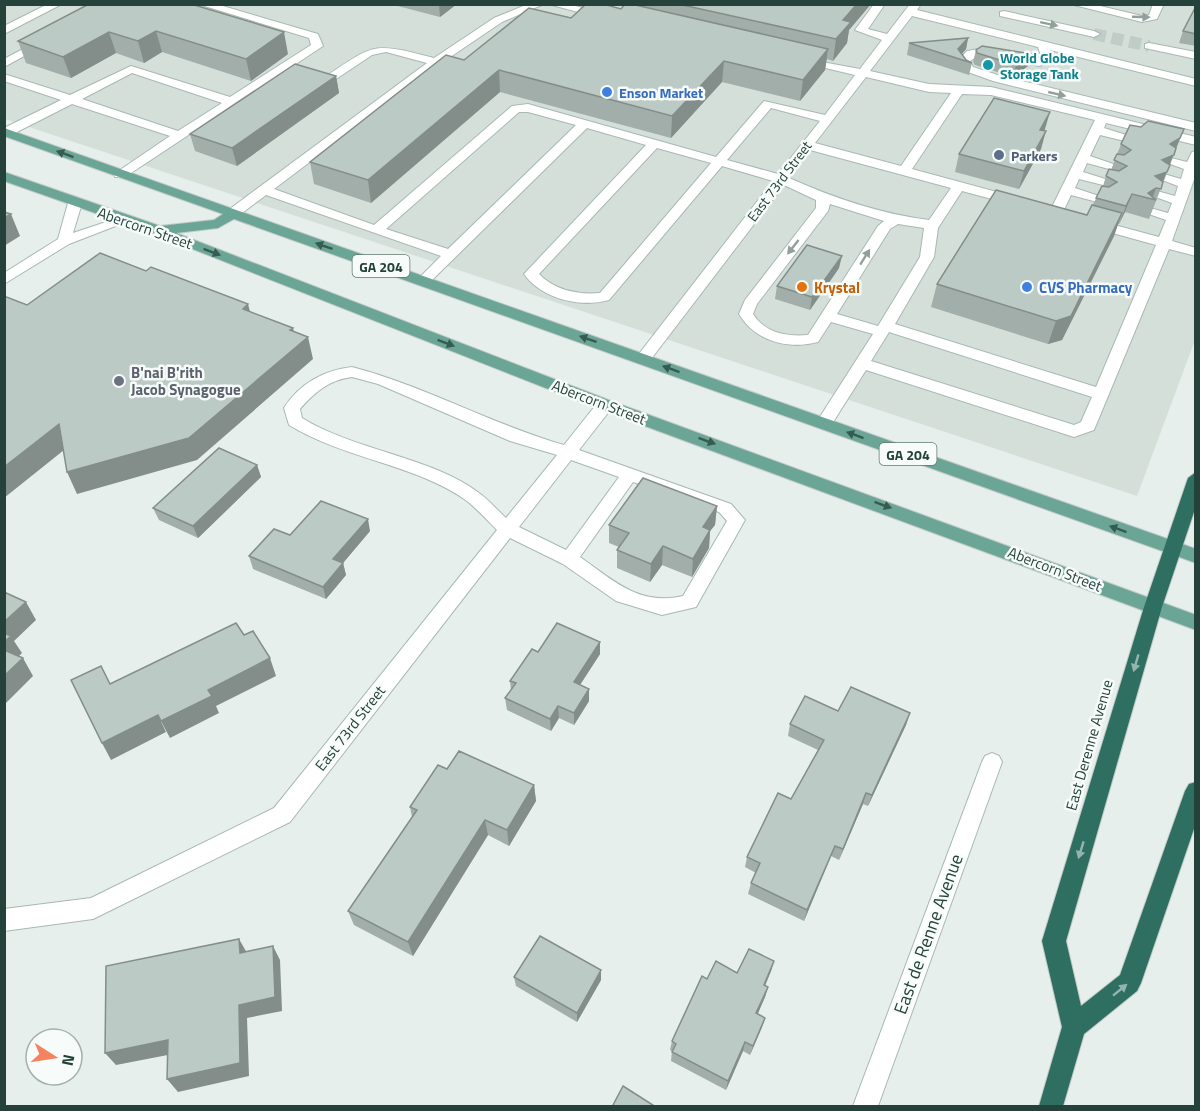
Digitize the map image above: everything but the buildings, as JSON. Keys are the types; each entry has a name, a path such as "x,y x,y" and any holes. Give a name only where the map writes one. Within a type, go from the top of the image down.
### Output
{"highway":[{"name":"East Derenne Avenue","path":"1051,1107 1074,1028 1054,941 1153,607 1196,478"},
{"path":"1074,1028 1129,983 1196,791"}],"main road":[{"name":"GA 204","path":"6,132 1196,556"},
{"name":"Abercorn Street","path":"4,176 75,203 158,230 605,405 1196,623"},
{"path":"158,230 218,224 232,214"}],"street":[{"path":"4,31 57,4"},
{"path":"120,174 317,46 314,36 203,4"},
{"path":"232,214 436,62 498,20 539,4"},
{"path":"553,4 611,17"},
{"path":"880,4 861,30 890,39"},
{"path":"990,32 1012,4"},
{"path":"1075,4 1142,19 1153,17 1159,4"},
{"path":"913,8 990,32 1196,83"},
{"name":"East 73rd Street","path":"643,359 913,8"},
{"path":"1004,14 1094,34"},
{"path":"4,64 57,35"},
{"path":"1043,45 1047,57 1040,63 989,52 971,53 964,62 969,69 1003,81 1196,127"},
{"path":"1149,46 1196,56"},
{"path":"326,81 369,52 386,50 436,62"},
{"path":"794,58 929,88 991,91 1130,145"},
{"path":"6,132 131,69 232,102"},
{"path":"4,77 180,135"},
{"path":"991,91 1003,81"},
{"path":"903,171 959,90"},
{"path":"656,142 531,274 539,285 585,300 604,297 768,104 827,119"},
{"path":"376,230 516,109 528,108 720,160 781,179 824,198 896,220 933,225"},
{"path":"423,281 585,123"},
{"path":"1096,130 1196,141"},
{"path":"1067,216 1067,190 1096,130"},
{"path":"807,145 1196,252"},
{"path":"862,363 1074,431 1088,426 1164,243 1194,159 1174,156"},
{"path":"1083,158 1116,167"},
{"path":"1075,174 1111,183"},
{"path":"1164,178 1185,184"},
{"path":"824,423 927,257 933,225 959,186"},
{"path":"264,190 450,254"},
{"path":"1067,190 1101,199"},
{"path":"1157,195 1179,201"},
{"path":"824,198 823,208 750,303 746,314 751,325 793,342 813,339 885,226 896,220"},
{"path":"64,241 75,203"},
{"path":"1150,212 1173,218"},
{"path":"4,280 64,241 124,220"},
{"path":"828,315 884,329 1101,394"},
{"path":"352,372 383,380 516,437 630,474 725,508 736,520 690,602 662,608 623,596 569,559 507,529 473,497 443,480 321,437 295,421 292,408 320,380 337,373 352,372"},
{"name":"East 73rd Street","path":"4,920 93,908 282,815 605,405"},
{"path":"569,559 630,474"},
{"name":"East de Renne Avenue","path":"865,1107 992,762"}],"shaded area":[{"path":"4,5 1195,5 1195,340 1137,496 5,119"}],"tunnel":[{"path":"1094,34 1149,46"}],"place":[{"name":"World Globe Storage Tank","path":"988,65"},
{"name":"Enson Market","path":"607,92"},
{"name":"Parkers","path":"999,155"},
{"name":"Krystal","path":"802,287"},
{"name":"CVS Pharmacy","path":"1027,287"},
{"name":"B'nai B'rith Jacob Synagogue","path":"119,381"}]}
